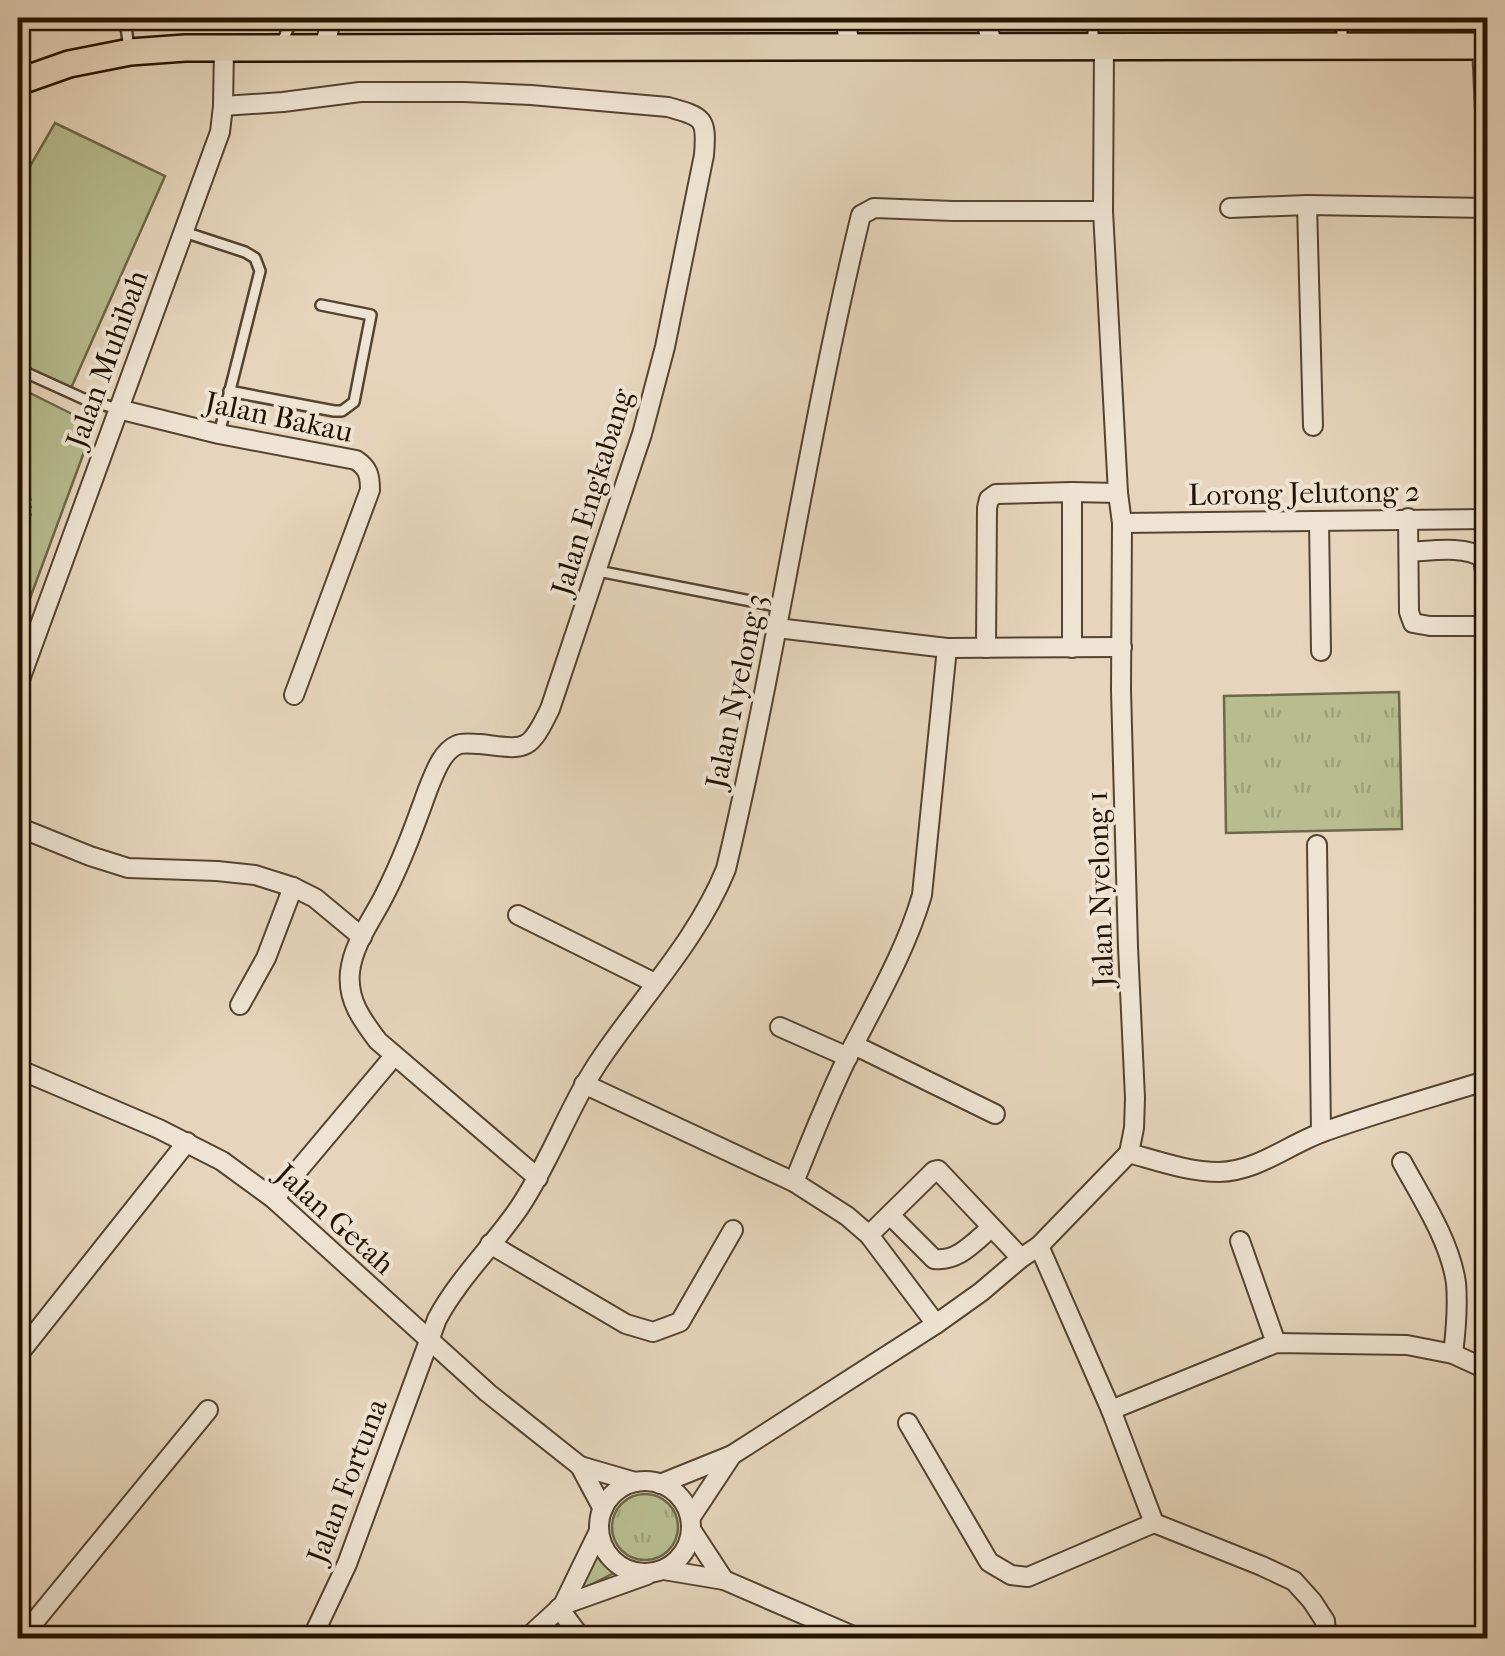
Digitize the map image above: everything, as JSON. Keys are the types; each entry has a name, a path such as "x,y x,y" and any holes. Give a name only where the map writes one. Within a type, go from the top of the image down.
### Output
{"main road":[{"path":"18,82 69,64 130,52 224,48 1485,46"}],"street":[{"path":"324,48 332,18"},
{"path":"844,18 851,47"},
{"path":"985,18 993,47"},
{"name":"Jalan Nyelong 1","path":"1098,46 1103,210 1122,523 1121,690 1136,1098 1129,1154"},
{"path":"1485,46 1488,176"},
{"name":"Jalan Muhibah","path":"18,685 220,132 224,48"},
{"name":"Jalan Engkabang","path":"223,106 360,92 532,95 668,107 700,119 706,130 665,347 642,434 550,708 537,735 522,747 456,745 443,757 405,852 350,969 353,1002 378,1041 538,1178"},
{"path":"1307,206 1313,426"},
{"name":"Jalan Nyelong 3","path":"430,1341 448,1299 518,1210 557,1144 584,1084 696,928 726,869 862,214 874,208 1103,210"},
{"path":"1230,208 1488,208"},
{"name":"Jalan Bakau","path":"118,409 219,434 356,460 365,466 370,490 294,695"},
{"path":"1072,492 1072,648"},
{"path":"986,648 989,499 996,494 1118,493"},
{"path":"1408,518 1409,612 1413,624 1488,626"},
{"name":"Lorong Jelutong 2","path":"1122,523 1488,520"},
{"path":"1319,521 1321,651"},
{"path":"1409,552 1477,553 1483,558 1488,593"},
{"path":"777,628 947,648 1122,647"},
{"path":"794,1182 851,1051 900,954 922,895 947,648"},
{"path":"18,826 128,868 255,875 293,887 315,898 362,937"},
{"path":"1317,845 1322,1132"},
{"path":"240,1005 266,958 293,887"},
{"path":"518,915 655,983"},
{"path":"780,1027 851,1051 994,1114"},
{"path":"274,1199 394,1056"},
{"name":"Jalan Getah","path":"18,1069 159,1128 222,1161 274,1199 488,1393 580,1466"},
{"path":"660,1484 732,1455 936,1324 1039,1246 1129,1154 1192,1170 1221,1172 1246,1168 1322,1132 1488,1080"},
{"path":"584,1084 794,1182 836,1208 869,1234 936,1324"},
{"path":"18,1355 187,1142"},
{"path":"1402,1162 1448,1253 1456,1281 1454,1354"},
{"path":"869,1234 938,1170 1021,1258"},
{"path":"890,1214 934,1259 940,1260 959,1254 991,1228"},
{"path":"490,1244 626,1324 653,1332 680,1322 733,1230"},
{"path":"1240,1242 1276,1343"},
{"path":"1039,1246 1111,1410 1154,1523"},
{"name":"Jalan Fortuna","path":"312,1638 347,1564 430,1341"},
{"path":"1111,1410 1276,1343 1407,1345 1454,1354 1488,1370"},
{"path":"20,1638 208,1410"},
{"path":"908,1424 988,1562 1012,1575 1028,1577 1154,1523 1294,1581 1325,1621 1326,1638"},
{"path":"561,1607 659,1571 682,1556 689,1544 691,1524 732,1455"},
{"path":"580,1466 635,1482 653,1481 678,1494 724,1580"},
{"path":"580,1466 603,1509"},
{"path":"527,1638 561,1607 599,1531 603,1509 614,1493 635,1482"},
{"path":"599,1531 602,1546 620,1567 633,1572 659,1571 724,1580 858,1638"},
{"path":"561,1607 581,1638"}],"lane":[{"path":"125,18 130,52"},
{"path":"279,48 292,18"},
{"path":"1093,18 1098,46"},
{"path":"1342,18 1342,46"},
{"path":"183,232 245,252 256,258 260,271 219,434"},
{"path":"229,391 334,411 354,402 371,315 321,305"},
{"path":"18,368 84,400 118,409"},
{"path":"598,571 782,607"}],"path":[{"path":"18,455 30,513 18,568"}],"green space":[{"path":"55,123 165,176 68,395 18,369 18,187"},
{"path":"18,387 94,425 18,631"},
{"path":"1399,692 1402,829 1226,833 1224,696"},
{"path":"645,1494 668,1504 678,1527 668,1550 645,1560 622,1550 612,1527 622,1504"},
{"path":"598,1555 616,1572 578,1591"}]}
